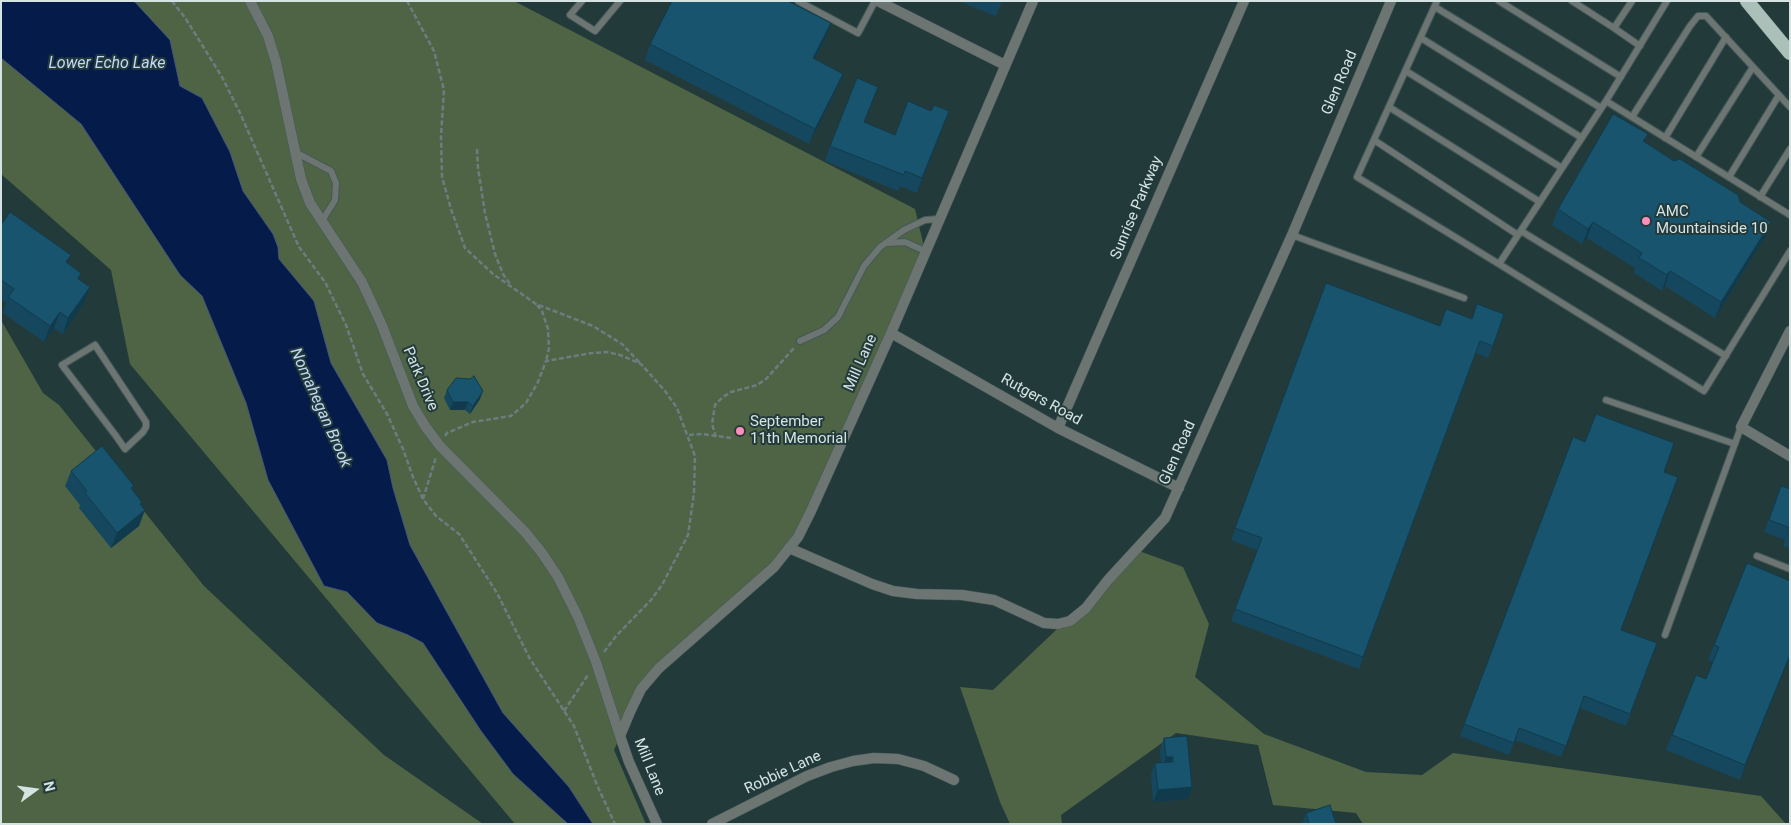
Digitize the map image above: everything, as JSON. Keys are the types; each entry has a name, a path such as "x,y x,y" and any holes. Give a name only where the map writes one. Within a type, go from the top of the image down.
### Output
{"highway":[{"path":"1746,1 1790,53"}],"street":[{"name":"Park Drive","path":"250,1 268,36 276,62 294,152 310,203 362,282 381,323 413,406 440,446 525,532 558,577 574,609 596,662 620,736"},
{"path":"877,1 1005,65"},
{"name":"Mill Lane","path":"657,824 633,771 620,736 641,689 660,668 774,567 798,537 891,333 1033,1"},
{"name":"Sunrise Parkway","path":"1058,428 1244,1"},
{"name":"Glen Road","path":"789,548 872,584 893,591 917,594 962,595 994,600 1044,622 1058,624 1070,621 1086,608 1108,580 1165,518 1292,234 1391,1"},
{"path":"1790,331 1742,427 1790,456"},
{"name":"Rutgers Road","path":"891,333 1058,428 1179,488"},
{"name":"Robbie Lane","path":"712,824 807,776 853,761 874,758 898,759 924,766 954,780"}],"lane":[{"path":"582,1 570,15 595,31 620,1"},
{"path":"798,1 858,34 877,1"},
{"path":"1499,1 1621,77"},
{"path":"1572,1 1640,46"},
{"path":"1614,28 1632,1"},
{"path":"1499,264 1606,101 1668,1"},
{"path":"1601,108 1436,4 1357,177 1704,391 1790,251"},
{"path":"1632,117 1698,16 1706,16 1790,107"},
{"path":"1665,138 1726,37"},
{"path":"1421,38 1582,138"},
{"path":"1696,157 1753,66"},
{"path":"1406,71 1562,168"},
{"path":"1729,177 1779,95"},
{"path":"1606,101 1789,212"},
{"path":"1389,107 1540,202"},
{"path":"1374,140 1519,233 1726,356"},
{"path":"1760,196 1790,149"},
{"path":"294,152 331,171 336,183 335,200 322,221"},
{"path":"800,341 824,330 838,316 864,266 880,248 904,230 925,220 939,219"},
{"path":"1292,234 1464,298"},
{"path":"888,243 905,242 925,251"},
{"path":"95,345 146,422 143,432 125,450 62,365 95,345"},
{"path":"1606,400 1735,444"},
{"path":"1665,635 1742,427"},
{"path":"1757,556 1790,569"}],"path":[{"path":"172,1 186,19 222,78 240,113 299,247 325,282 346,325 364,374 387,414 423,499 436,516 459,534 497,593 530,658 574,726 597,785 616,824"},
{"path":"407,1 434,51 444,90 441,136 442,176 465,248 492,274 511,285 536,304 542,311 548,329 549,348 538,382 526,403 511,416 473,422 447,433 440,446 423,499"},
{"path":"477,149 480,188 495,254 503,274 511,285"},
{"path":"536,304 593,326 622,344 652,374 677,408 695,456 694,493 688,535 662,585 651,600 617,635 596,662 564,711"},
{"path":"716,437 712,424 715,405 722,397 731,392 756,385 766,379 800,341"},
{"path":"546,361 607,352 641,364"},
{"path":"689,436 702,434 731,438"}],"green space":[{"path":"1,1 514,1 915,209 925,251 798,537 641,689 614,750 646,824 515,824 130,364 111,270 1,174"},
{"path":"1,320 43,393 59,405 204,586 384,755 483,824 1,824"},
{"path":"1139,551 1183,567 1209,624 1195,677 1264,734 1366,772 1422,775 1453,753 1761,796 1786,824 1363,824 1356,813 1273,805 1258,745 1176,733 1061,815 1062,824 1010,824 1000,802 960,687 993,690"}],"water":[{"name":"Lower Echo Lake","path":"1,1 131,1 135,2 170,40 180,86 202,98 230,152 243,191 273,234 278,247 279,259 314,301 331,363 387,460 393,488 410,545 503,713 569,787 593,824 568,824 513,774 481,731 423,643 377,623 347,592 324,586 268,480 246,403 202,296 180,275 81,124 1,58"}],"building":[{"path":"672,1 788,1 831,23 813,58 843,74 815,129 650,44"},
{"path":"857,78 878,87 864,122 895,135 908,101 931,111 934,105 949,111 922,178 905,171 904,175 830,146"},
{"name":"AMC Mountainside 10","path":"1613,114 1648,134 1643,141 1674,161 1680,159 1738,195 1740,202 1771,222 1721,302 1670,271 1667,275 1639,258 1642,253 1593,222 1588,229 1558,209"},
{"path":"10,212 71,255 66,262 81,273 78,279 90,287 68,318 60,312 50,326 8,297 14,289 1,280 1,225"},
{"path":"1326,283 1440,326 1446,309 1472,319 1477,304 1504,314 1493,346 1480,341 1363,657 1235,609 1262,538 1235,528"},
{"path":"474,376 483,391 473,406 468,402 453,402 447,390 456,378 470,379"},
{"path":"1596,414 1674,443 1664,472 1678,477 1621,630 1657,643 1630,714 1584,696 1566,746 1519,728 1514,743 1464,724 1573,437 1585,442"},
{"path":"102,446 134,486 131,488 142,502 140,504 145,510 117,533 85,493 87,491 71,471"},
{"path":"1781,486 1790,489 1790,528 1769,520"},
{"path":"1747,563 1790,581 1790,655 1745,765 1672,735 1696,675 1706,679 1719,647 1714,645"},
{"path":"1187,736 1192,787 1158,790 1155,763 1173,762 1173,757 1166,757 1164,738"},
{"path":"1330,805 1336,824 1309,824 1306,813"}],"place":[{"name":"AMC Mountainside 10","path":"1646,221"},
{"name":"September 11th Memorial","path":"740,431"}],"water label":[{"name":"Nomahegan Brook","path":"320,408"}]}
